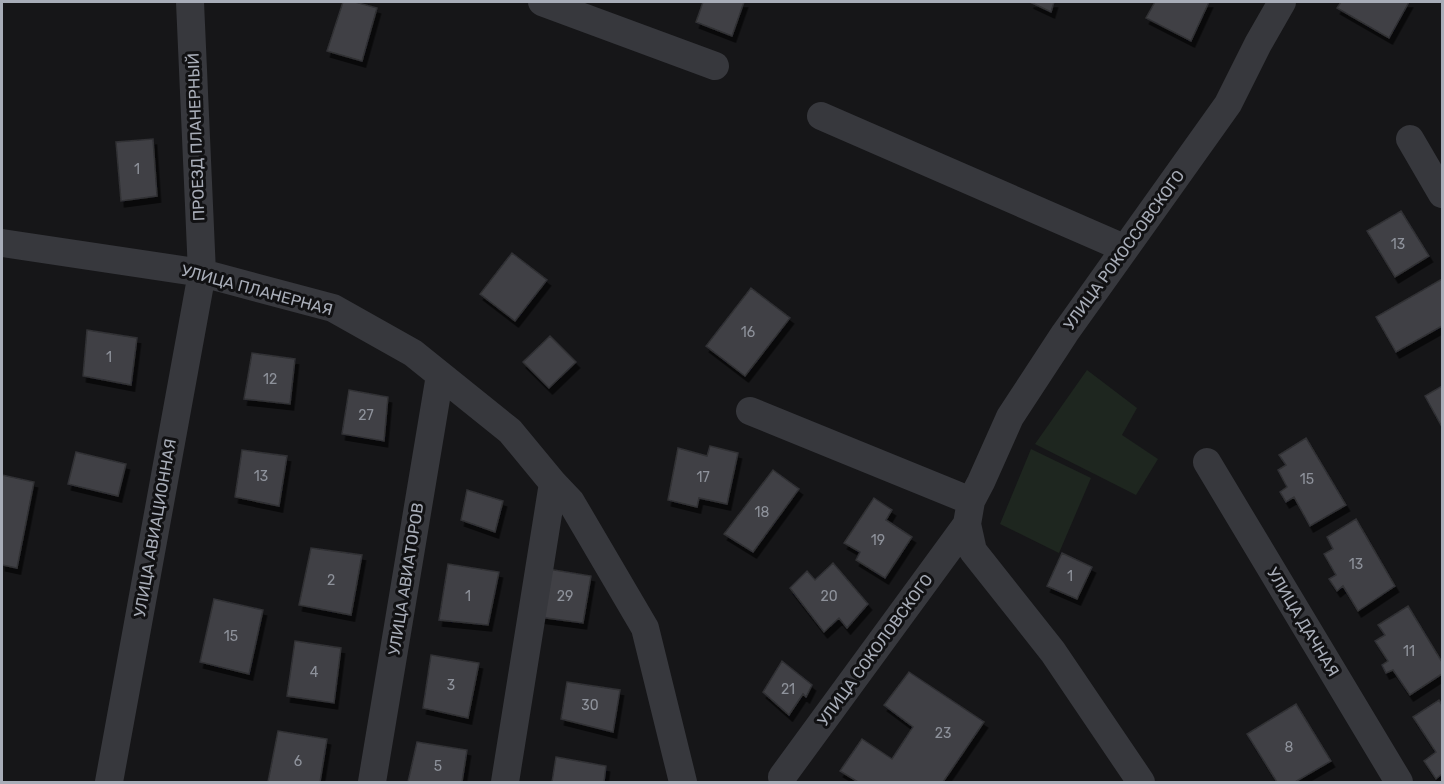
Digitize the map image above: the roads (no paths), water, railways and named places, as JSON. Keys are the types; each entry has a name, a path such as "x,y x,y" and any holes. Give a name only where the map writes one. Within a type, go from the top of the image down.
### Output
{"street":[{"name":"ПРОЕЗД ПЛАНЕРНЫЙ","path":"190,2 202,273"},
{"path":"542,2 715,66"},
{"name":"УЛИЦА РОКОССОВСКОГО","path":"969,512 1010,417 1124,248 1228,104 1282,2"},
{"path":"821,116 1124,248"},
{"path":"1410,139 1443,194"},
{"name":"УЛИЦА ПЛАНЕРНАЯ","path":"2,243 202,273 333,308 412,353 440,375 510,431 571,502 645,628 683,783"},
{"name":"УЛИЦА АВИАЦИОННАЯ","path":"109,783 202,273"},
{"name":"УЛИЦА АВИАТОРОВ","path":"372,783 440,375"},
{"path":"750,411 969,512 974,550 1053,652 1141,783"},
{"name":"УЛИЦА ДАЧНАЯ","path":"1207,462 1400,783"},
{"path":"506,783 553,483"},
{"name":"УЛИЦА СОКОЛОВСКОГО","path":"782,777 969,512"}]}
